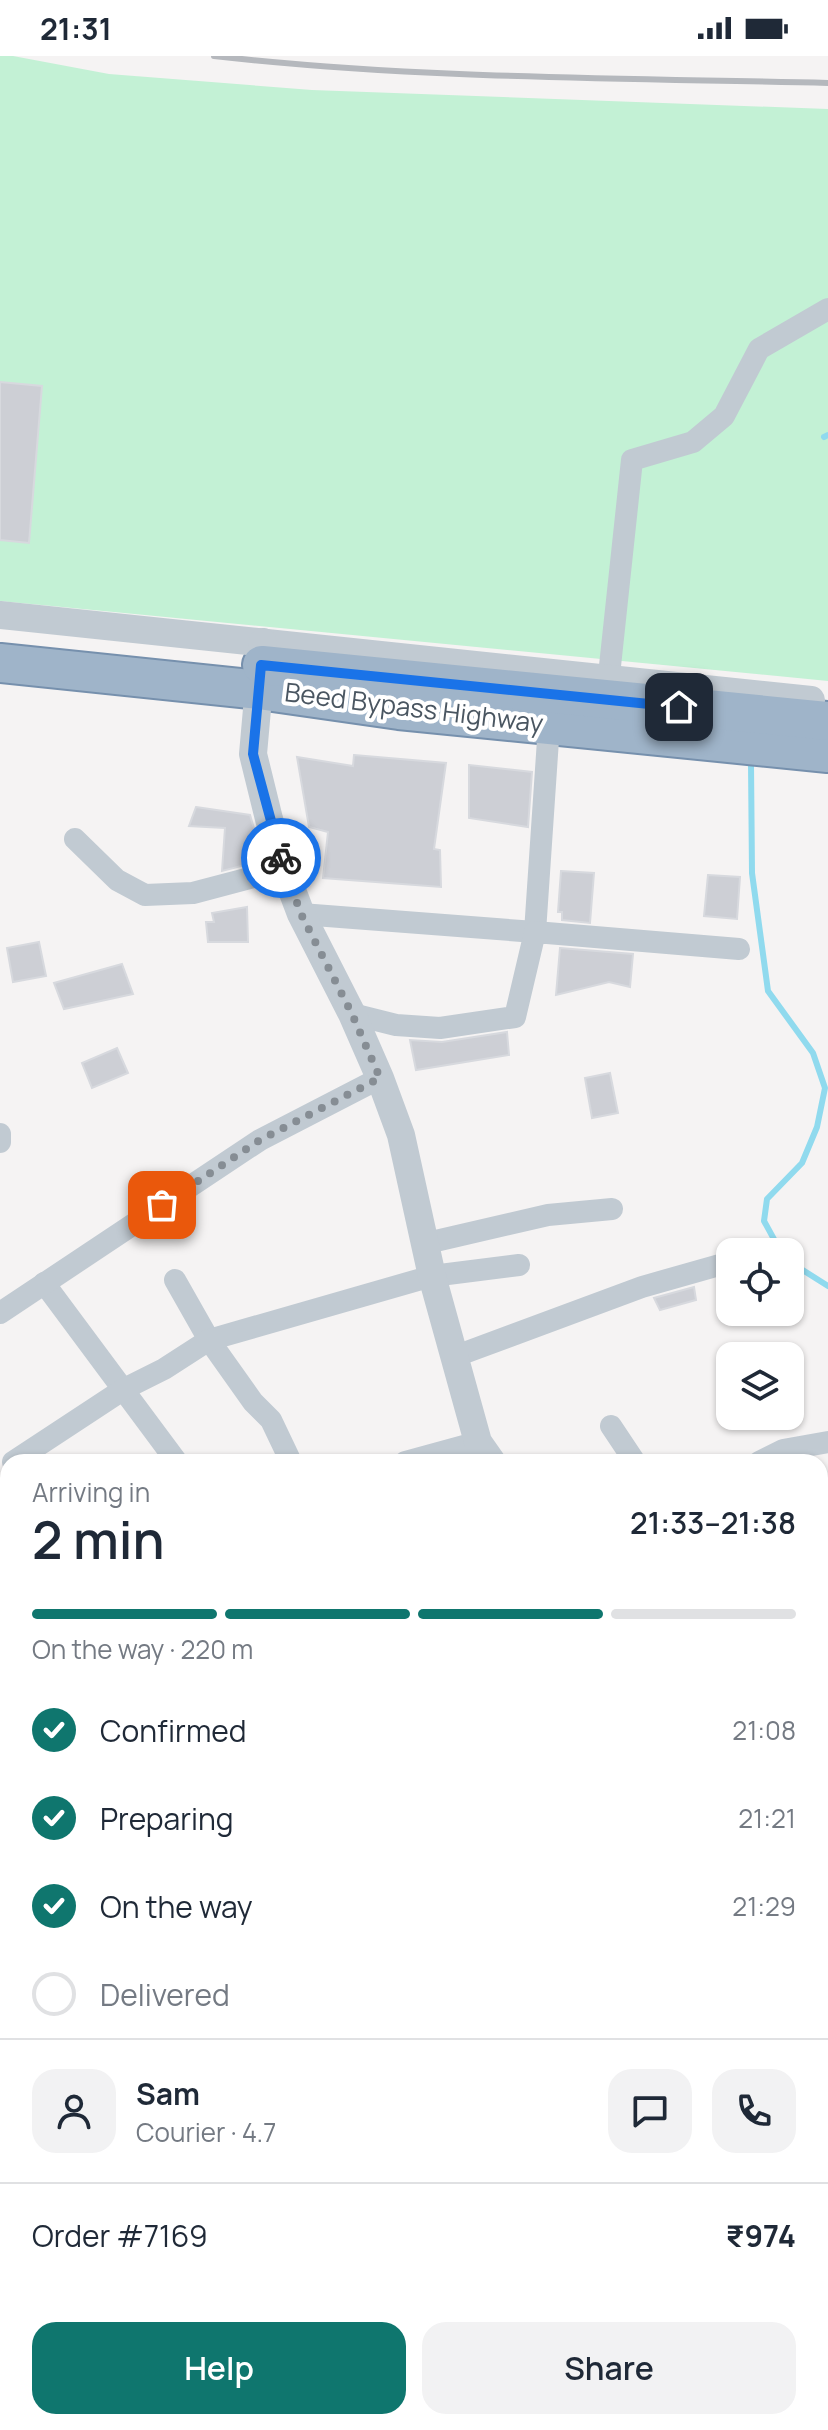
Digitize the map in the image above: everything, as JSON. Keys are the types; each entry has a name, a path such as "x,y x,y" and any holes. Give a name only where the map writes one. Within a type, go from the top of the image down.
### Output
{"highway":[{"name":"Beed Bypass Highway","path":"0,640 260,676 399,710 549,732 828,753"},
{"name":"Beed Bypass Highway","path":"0,663 607,690 704,699 828,721"}],"street":[{"path":"607,690 632,460 693,442 724,416 759,349 828,309"},
{"path":"0,615 260,676"},
{"path":"0,681 260,676"},
{"path":"260,676 253,754 284,869 301,914 352,1014 401,1135 432,1276 485,1452"},
{"path":"704,699 828,702"},
{"path":"352,1014 396,1025 440,1028 515,1017 535,932 549,732 828,766"},
{"path":"75,839 117,880 145,895 193,893 284,869"},
{"path":"301,914 739,949"},
{"path":"0,1313 260,1140 380,1078"},
{"path":"0,1134 0,1142"},
{"path":"427,1243 548,1215 612,1209"},
{"path":"25,1454 124,1389 164,1369 209,1340 432,1276 519,1265"},
{"path":"456,1356 642,1287 716,1266"},
{"path":"175,1280 209,1340 253,1402 271,1420 287,1454"},
{"path":"44,1283 171,1454"},
{"path":"611,1426 630,1454"},
{"path":"775,1454 783,1450 814,1450"},
{"path":"681,2430 688,2430"}],"green space":[{"path":"0,56 109,74 312,90 828,109 828,681 0,601"}],"building":[{"path":"0,382 42,386 29,543 0,540"},
{"path":"354,755 446,763 434,849 440,850 441,887 323,878 328,832 309,827 297,757 353,766"},
{"path":"469,765 532,772 528,827 469,818"},
{"path":"196,807 250,815 261,861 222,871 225,828 189,826"},
{"path":"561,871 594,873 590,923 562,920 562,912 558,912"},
{"path":"708,875 740,877 737,919 704,916"},
{"path":"247,907 248,942 208,942 206,922 214,922 212,913"},
{"path":"39,942 46,976 13,982 7,948"},
{"path":"560,948 633,954 630,987 609,982 556,995"},
{"path":"122,964 133,994 64,1009 54,983"},
{"path":"507,1032 509,1055 416,1070 410,1040 442,1042"},
{"path":"117,1048 128,1073 92,1088 82,1063"},
{"path":"610,1073 618,1113 592,1118 585,1078"},
{"path":"694,1287 696,1300 660,1310 654,1298"}],"waterway":[{"path":"824,437 828,435"},
{"path":"751,764 752,873 768,991 813,1053 825,1088 817,1127 802,1163 767,1199 764,1221 773,1238"},
{"path":"804,1271 828,1286"}],"railway":[{"path":"214,56 444,73 828,83"}],"way so far":[{"path":"162,1205 260,1140 380,1078 352,1014 301,914 281,858"}],"route":[{"path":"281,858 253,754 261,665 679,707"}]}
